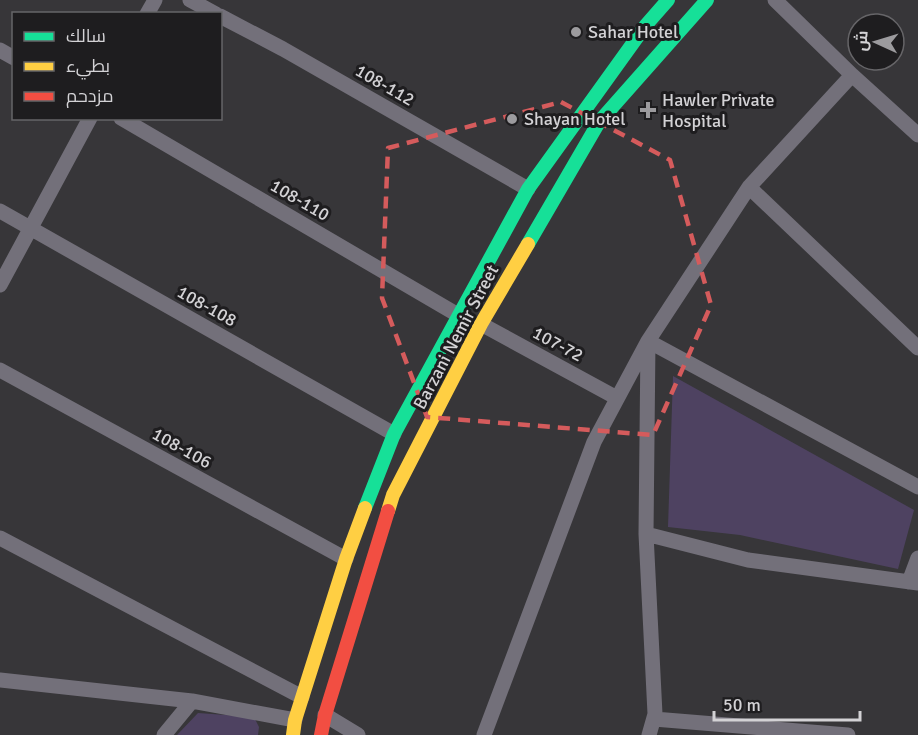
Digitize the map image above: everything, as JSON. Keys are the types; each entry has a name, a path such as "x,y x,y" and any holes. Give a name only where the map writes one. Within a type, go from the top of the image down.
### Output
{"main road":[{"name":"Barzani Nemir Street","path":"294,727 346,559 394,434 528,189 646,25 668,0"},
{"name":"Barzani Nemir Street","path":"321,735 325,715 393,495 481,324 599,122 707,0"}],"street":[{"path":"190,0 212,12"},
{"path":"646,25 647,0"},
{"path":"775,0 918,135"},
{"name":"108-112","path":"222,17 283,49 528,189"},
{"path":"484,735 594,442 648,341 750,187 852,75"},
{"path":"0,285 89,120"},
{"name":"108-110","path":"124,120 458,315"},
{"path":"750,187 918,348"},
{"name":"108-108","path":"0,211 394,434"},
{"name":"107-72","path":"481,324 617,398"},
{"path":"648,341 918,487"},
{"path":"648,341 646,534 655,703 654,719 649,735"},
{"name":"108-106","path":"0,370 346,559"},
{"path":"646,534 748,560 913,582 918,558"},
{"path":"0,538 302,697"},
{"path":"0,680 192,701 294,727"},
{"path":"164,735 192,701"},
{"path":"325,715 358,735"},
{"path":"654,719 848,735"}],"highlighted area":[{"path":"561,102 670,160 711,305 653,435 427,417 382,298 388,148"}],"shaded area":[{"path":"673,376 914,510 898,569 740,535 668,527"},
{"path":"198,713 254,717 259,727 258,735 177,735"}],"traffic: fast":[{"path":"365,508 394,434 528,189 646,25 668,0"},
{"path":"528,244 599,122 707,0"}],"traffic: slow":[{"path":"388,511 393,495 481,324 528,244"},
{"path":"293,735 295,720 346,559 365,508"}],"traffic: jam":[{"path":"321,735 325,715 388,511"}],"place":[{"name":"Sahar Hotel","path":"576,32"},
{"name":"Hawler Private Hospital","path":"648,110"},
{"name":"Shayan Hotel","path":"512,119"}]}
